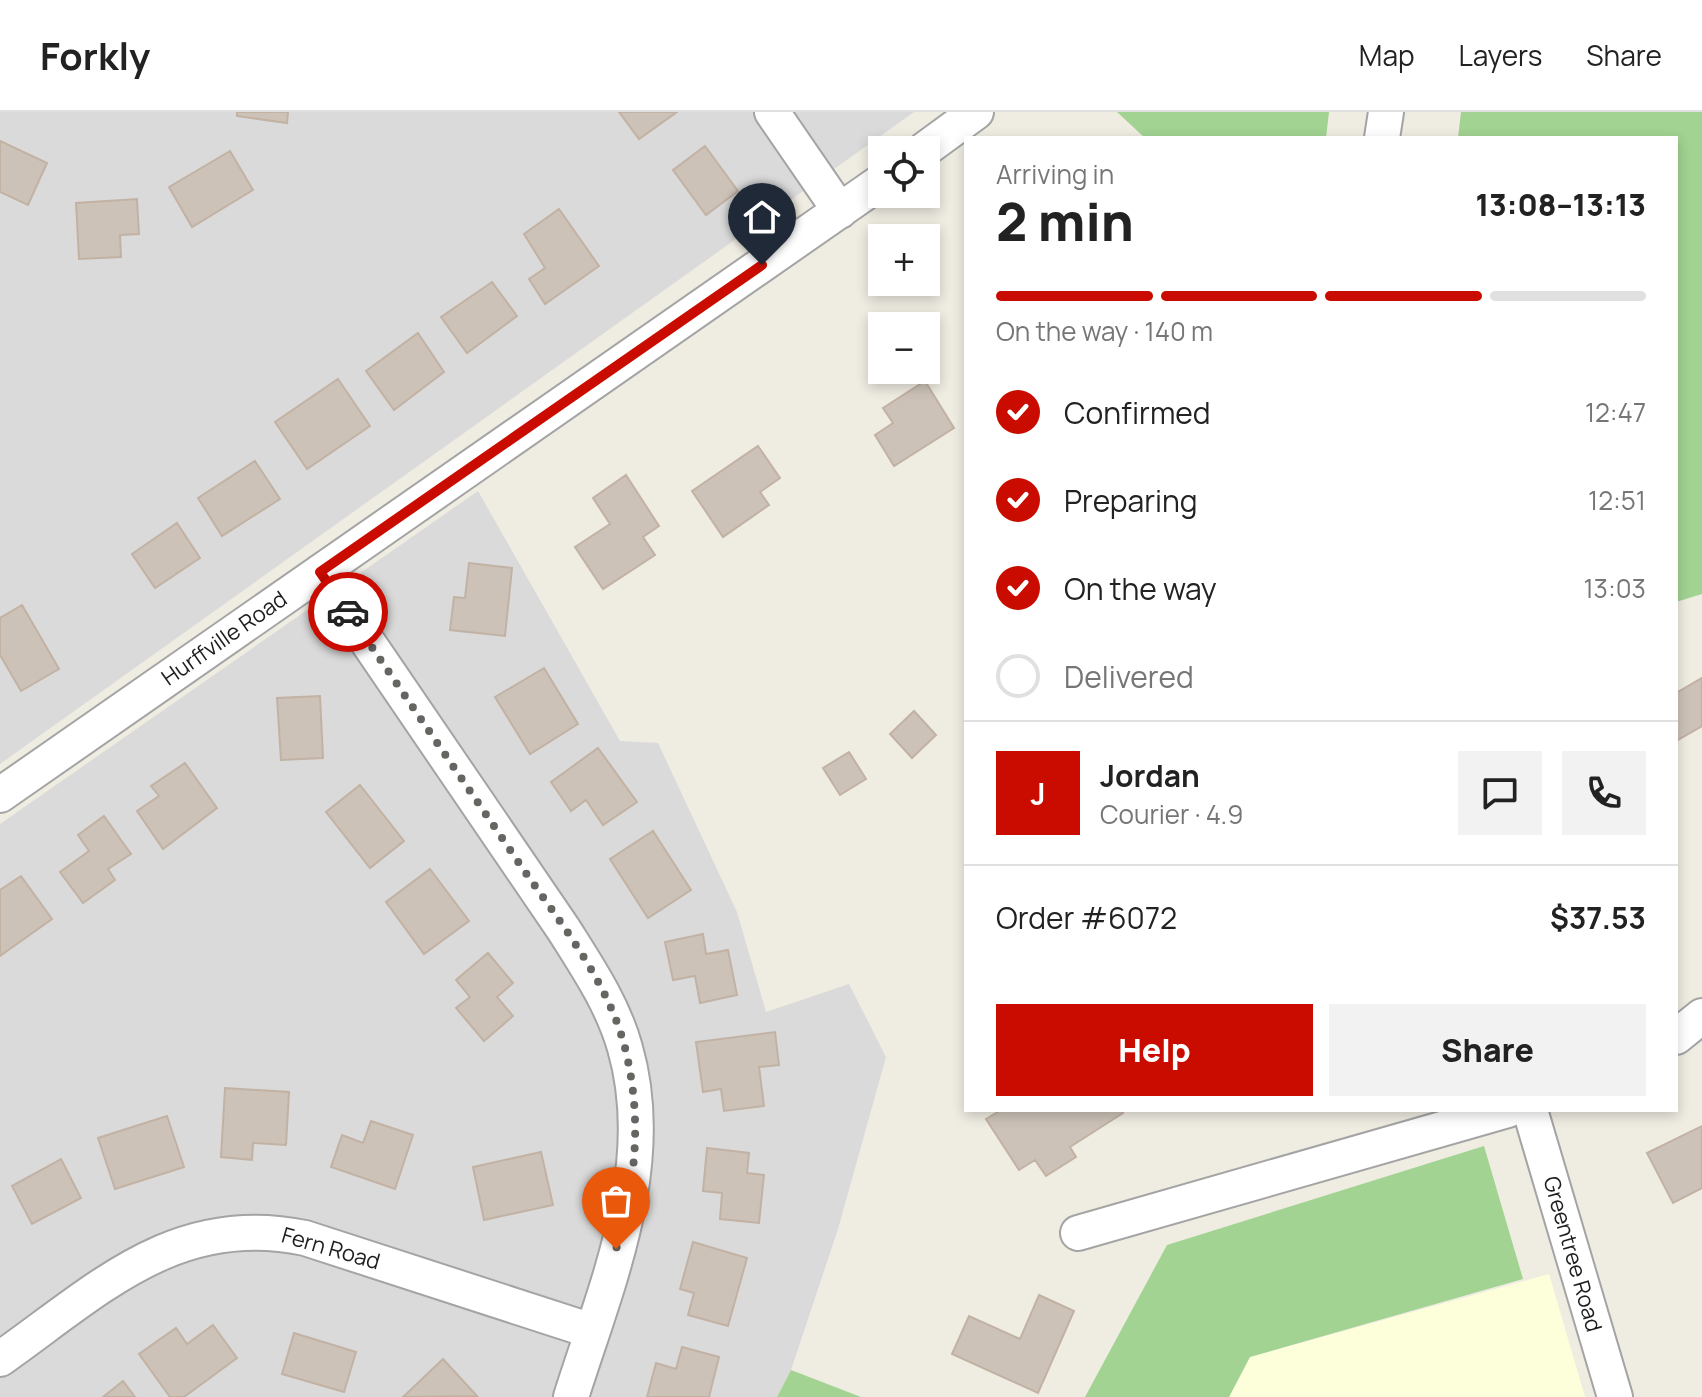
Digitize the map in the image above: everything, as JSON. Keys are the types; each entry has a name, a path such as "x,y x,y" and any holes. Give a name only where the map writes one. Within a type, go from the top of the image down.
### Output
{"street":[{"path":"772,112 840,211"},
{"path":"940,138 976,112"},
{"path":"1382,136 1386,112"},
{"name":"Hurffville Road","path":"0,795 868,191"},
{"path":"320,572 564,930 602,991 626,1049 635,1109 634,1178 571,1397"},
{"path":"1678,1035 1702,1016"},
{"path":"1078,1233 1501,1112"},
{"name":"Greentree Road","path":"1531,1112 1615,1397"},
{"name":"Fern Road","path":"0,1359 151,1256 180,1242 240,1230 270,1231 305,1238 592,1331"}],"shaded area":[{"path":"0,112 914,112 880,136 868,136 868,145 0,764"},
{"path":"478,491 620,741 658,743 737,912 766,1012 849,984 886,1057 838,1229 791,1370 777,1397 0,1397 0,824"},
{"path":"1549,1274 1585,1397 1229,1397 1250,1357"}],"green space":[{"path":"1117,112 1329,112 1326,136 1143,136"},
{"path":"1461,112 1702,112 1702,594 1678,601 1678,136 1458,136"},
{"path":"1484,1146 1523,1279 1250,1357 1229,1397 1085,1397 1167,1245"},
{"path":"791,1370 861,1397 777,1397"}],"building":[{"path":"237,112 288,112 287,123 237,116"},
{"path":"619,112 677,112 639,139"},
{"path":"0,141 47,163 28,205 0,192"},
{"path":"705,146 738,191 706,215 673,170"},
{"path":"230,151 253,190 192,227 169,187"},
{"path":"137,199 139,234 120,235 121,257 79,259 76,203"},
{"path":"559,209 599,266 545,304 529,279 545,268 524,234"},
{"path":"492,282 517,316 467,353 441,317"},
{"path":"418,333 444,372 394,410 366,371"},
{"path":"338,379 370,426 307,469 275,422"},
{"path":"920,384 927,384 954,428 894,466 875,435 893,423 883,408"},
{"path":"758,446 780,478 760,492 769,505 723,537 692,491"},
{"path":"255,461 280,499 222,536 198,498"},
{"path":"626,475 659,526 643,537 655,555 603,589 575,547 610,524 593,498"},
{"path":"177,523 200,558 155,588 132,554"},
{"path":"469,563 512,568 505,636 450,630 454,597 465,598"},
{"path":"22,605 59,669 21,691 0,655 0,618"},
{"path":"544,668 578,724 530,754 495,697"},
{"path":"1702,678 1702,726 1678,740 1678,692"},
{"path":"320,696 323,758 281,760 277,698"},
{"path":"914,711 936,735 912,758 890,734"},
{"path":"598,748 637,802 603,825 586,800 571,811 551,782"},
{"path":"849,752 866,779 840,795 823,768"},
{"path":"185,763 217,808 163,849 137,811 159,796 151,786"},
{"path":"360,785 404,841 370,868 326,812"},
{"path":"104,816 131,854 108,869 115,880 83,903 60,872 89,851 78,835"},
{"path":"653,831 691,890 648,918 610,859"},
{"path":"430,869 469,921 424,954 386,902"},
{"path":"21,876 52,919 0,956 0,890"},
{"path":"703,934 706,954 728,950 737,995 700,1003 695,976 673,980 665,942"},
{"path":"488,953 513,983 497,997 513,1016 484,1041 456,1008 470,997 456,980"},
{"path":"775,1032 779,1065 759,1067 764,1106 724,1111 721,1089 703,1092 696,1042"},
{"path":"225,1088 289,1092 286,1145 253,1143 252,1160 221,1157"},
{"path":"998,1112 1123,1113 1070,1147 1076,1157 1046,1176 1035,1160 1019,1170 986,1119"},
{"path":"167,1116 184,1167 115,1189 98,1138"},
{"path":"371,1121 413,1135 395,1189 331,1167 342,1135 363,1143"},
{"path":"1702,1126 1702,1188 1673,1203 1647,1153"},
{"path":"707,1148 749,1153 747,1173 764,1175 759,1223 720,1219 722,1193 703,1191"},
{"path":"541,1152 553,1205 484,1220 473,1167"},
{"path":"61,1159 81,1198 32,1224 12,1186"},
{"path":"693,1242 747,1258 728,1326 688,1315 694,1293 680,1289"},
{"path":"1039,1295 1074,1311 1038,1393 952,1354 969,1316 1020,1339"},
{"path":"213,1325 237,1358 184,1397 170,1397 139,1354 176,1328 187,1344"},
{"path":"294,1333 356,1352 344,1392 282,1374"},
{"path":"682,1347 719,1357 709,1397 647,1397 656,1363 676,1369"},
{"path":"443,1359 477,1396 403,1397"},
{"path":"123,1381 135,1397 103,1397"}],"way so far":[{"path":"348,612 564,930 602,991 615,1020 626,1049 631,1075 637,1139 634,1178 616,1249"}],"route":[{"path":"348,612 320,572 762,265"}]}
